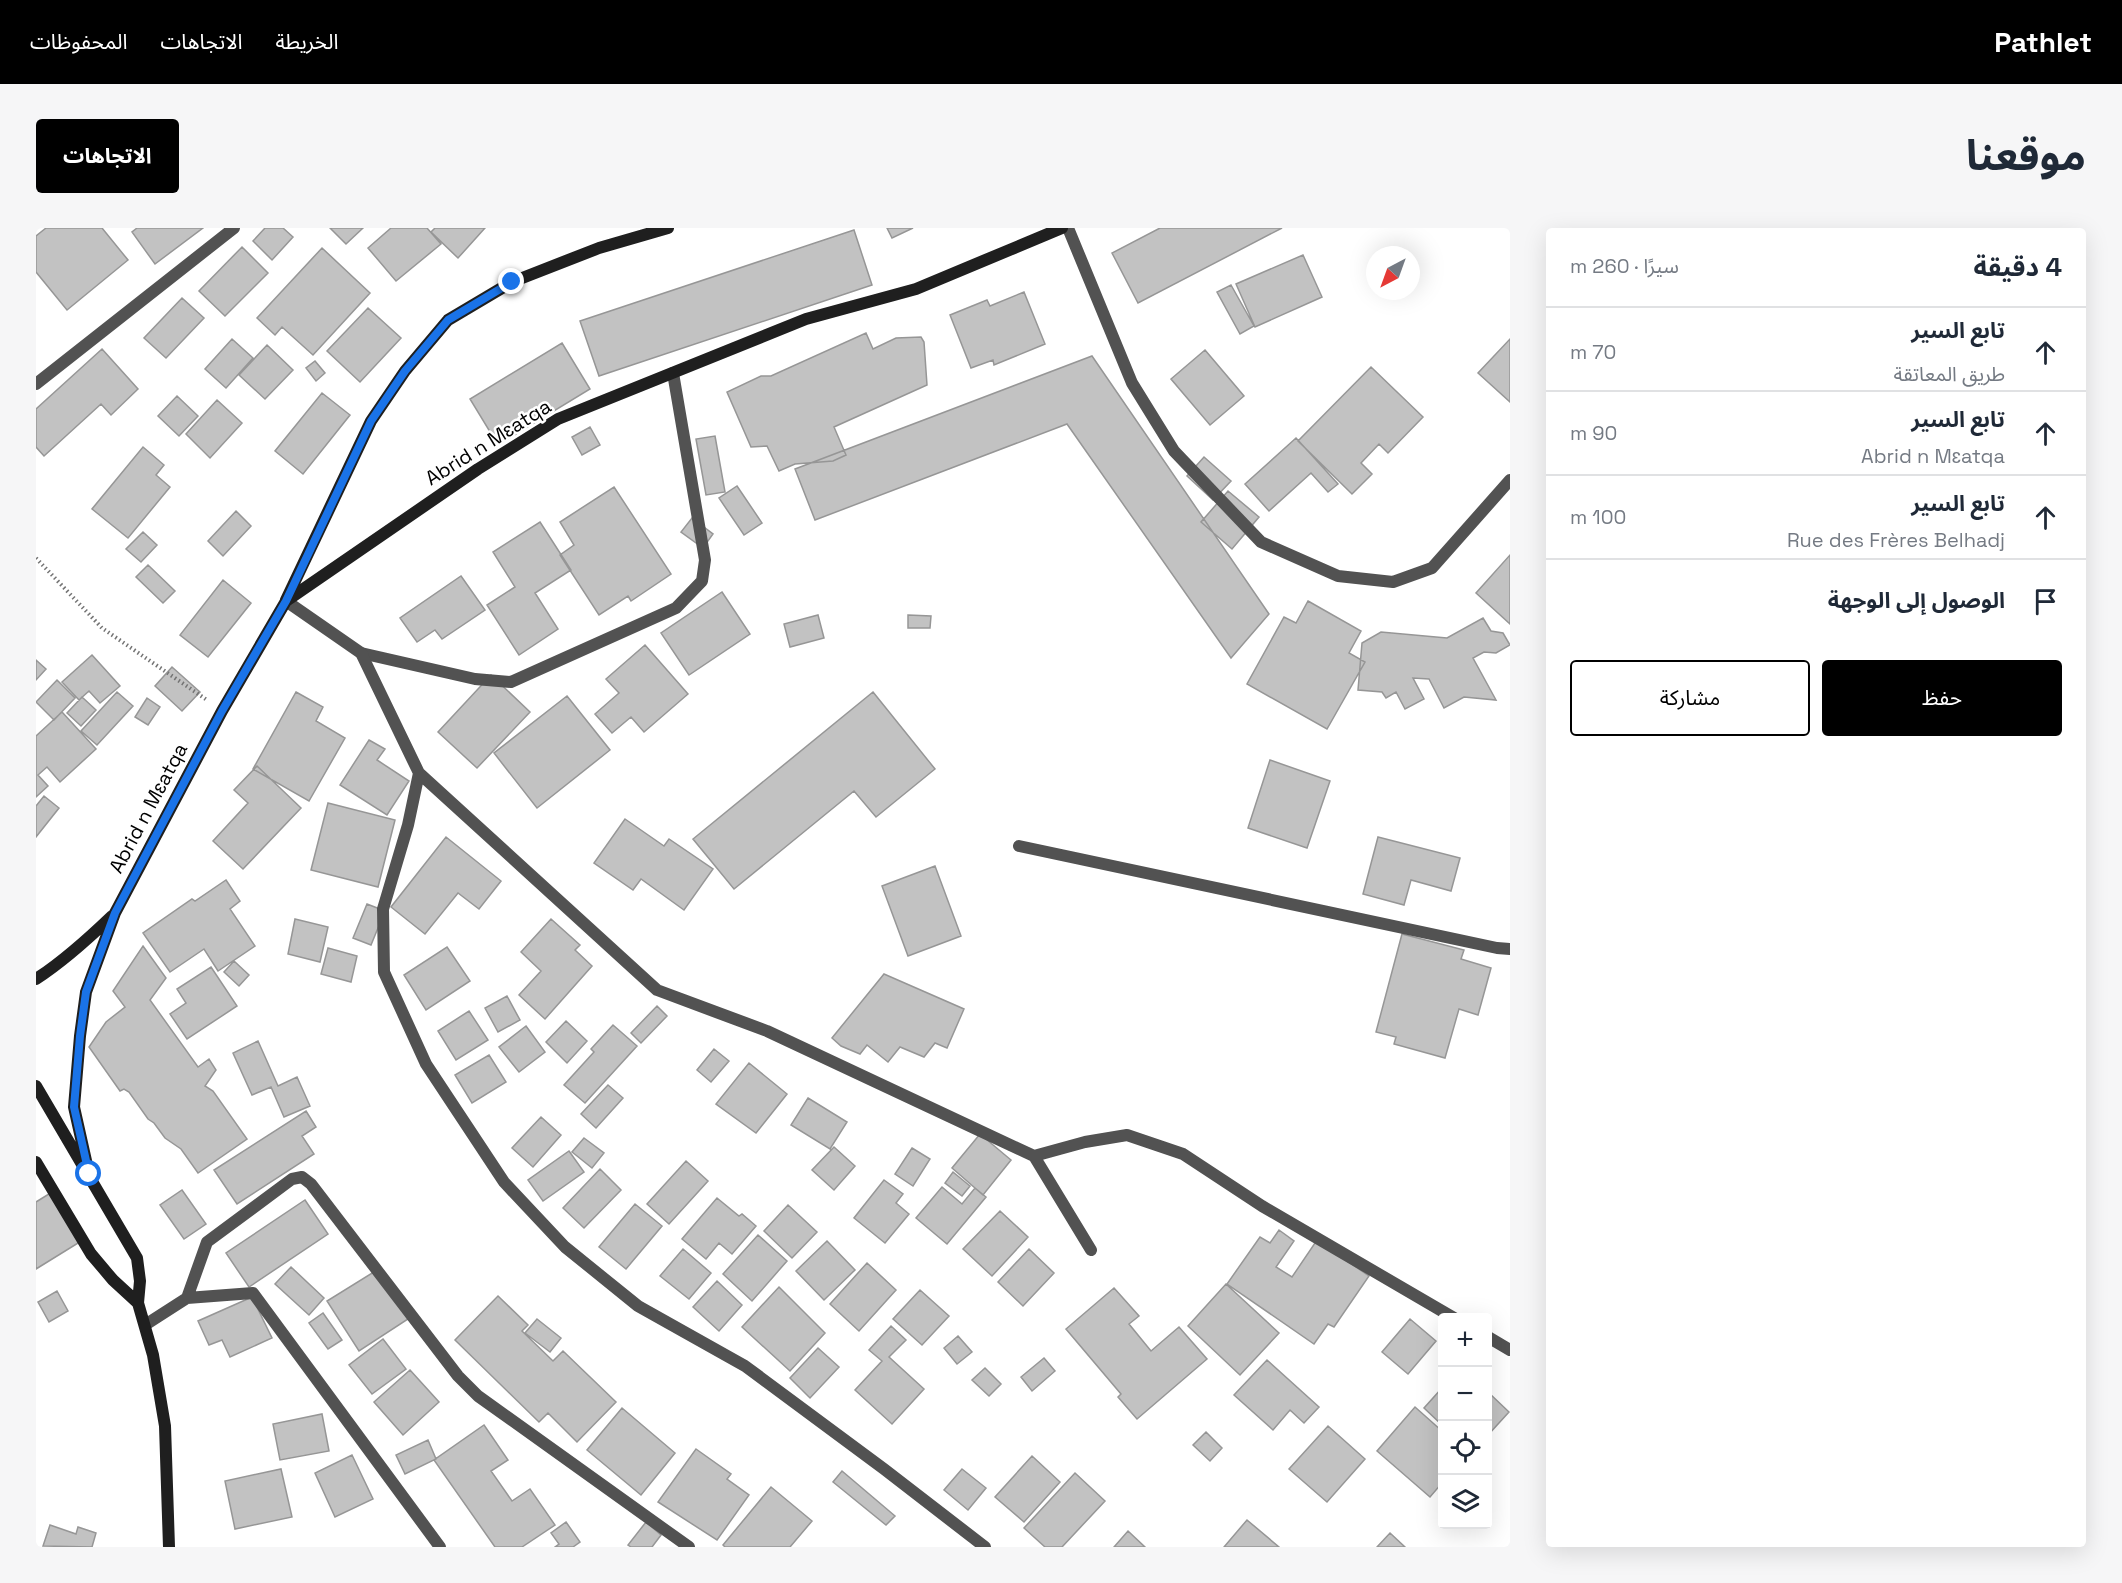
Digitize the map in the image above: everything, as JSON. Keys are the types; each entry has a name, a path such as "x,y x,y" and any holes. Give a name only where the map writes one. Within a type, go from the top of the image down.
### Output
{"main road":[{"path":"286,601 371,421 405,371 448,320 512,282 599,248 668,228"},
{"name":"Abrid n Mɛatqa","path":"115,913 222,711 286,601 478,469 558,419 806,319 916,289 1062,228"},
{"path":"36,979 56,966 115,913"},
{"path":"89,1174 74,1107 80,1036 86,992 115,913"},
{"path":"36,1086 137,1258 140,1281 138,1303 153,1354 165,1426 170,1547"},
{"path":"36,1162 91,1254 113,1280 138,1303"}],"street":[{"path":"36,384 234,228"},
{"path":"1068,228 1132,383 1174,451 1261,542 1338,576 1393,582 1432,568 1510,480"},
{"path":"286,601 361,653 476,679 511,682 676,608 702,581 705,560 673,373"},
{"path":"361,653 419,773 657,990 767,1031 1034,1156 1091,1250"},
{"path":"419,773 408,825 383,909 384,972 426,1064 504,1182 565,1246 638,1306 745,1366 985,1547"},
{"path":"1018,846 1510,949"},
{"path":"1034,1156 1085,1142 1127,1135 1183,1154 1262,1206 1447,1313"},
{"path":"187,1298 207,1242 292,1179 302,1177 311,1184 458,1376 478,1396 689,1547"},
{"path":"145,1325 187,1298 253,1293 440,1547"},
{"path":"1492,1339 1510,1350"}],"path":[{"path":"36,558 102,628 222,711"}],"building":[{"path":"46,228 102,228 128,260 67,310 36,272 36,236"},
{"path":"137,228 203,228 155,264 132,232"},
{"path":"265,228 283,228 293,237 272,260 253,241"},
{"path":"330,228 363,228 346,244"},
{"path":"391,228 427,228 441,244 396,281 368,248"},
{"path":"435,228 485,228 458,258 431,232"},
{"path":"887,228 913,228 892,238"},
{"path":"1160,228 1282,228 1138,303 1112,253"},
{"path":"854,230 872,285 599,376 580,321"},
{"path":"242,247 268,273 225,316 199,291"},
{"path":"322,248 370,293 313,355 282,327 275,335 257,318"},
{"path":"1303,255 1322,297 1255,327 1236,284"},
{"path":"1231,285 1254,326 1240,334 1217,292"},
{"path":"1024,292 1045,344 994,365 993,360 971,368 950,315 987,300 990,306"},
{"path":"182,298 204,318 166,358 144,338"},
{"path":"368,308 401,338 360,382 327,351"},
{"path":"866,333 873,349 896,338 921,337 924,342 927,385 834,427 846,455 833,461 795,464 779,471 767,446 751,447 727,392 761,376 771,376"},
{"path":"232,339 253,358 226,388 205,369"},
{"path":"1510,339 1510,402 1478,373"},
{"path":"562,343 590,389 498,445 470,399"},
{"path":"267,345 293,370 265,399 239,375"},
{"path":"102,349 138,389 111,415 101,404 44,456 36,447 36,409"},
{"path":"1205,350 1244,396 1210,425 1171,379"},
{"path":"1092,356 1269,614 1231,658 1067,424 815,520 795,469"},
{"path":"315,361 325,373 316,381 306,368"},
{"path":"1371,367 1423,417 1388,453 1379,444 1361,463 1372,474 1352,494 1298,441"},
{"path":"322,393 350,415 303,474 275,451"},
{"path":"177,396 198,416 179,436 158,416"},
{"path":"217,400 242,423 210,458 186,434"},
{"path":"590,427 600,445 582,455 572,437"},
{"path":"715,436 725,492 706,495 696,439"},
{"path":"1296,438 1338,484 1328,492 1311,473 1269,511 1245,484"},
{"path":"143,447 164,465 156,475 170,487 128,538 92,509"},
{"path":"1204,457 1231,481 1213,500 1187,476"},
{"path":"737,486 762,523 744,535 719,498"},
{"path":"614,487 671,574 631,601 628,596 599,615 560,555 574,545 560,522"},
{"path":"1228,491 1259,517 1232,549 1201,522"},
{"path":"236,511 251,526 223,556 208,541"},
{"path":"692,518 713,534 703,548 681,532"},
{"path":"540,522 571,570 535,593 558,629 519,655 487,605 515,587 493,552"},
{"path":"143,532 157,545 141,562 126,549"},
{"path":"1510,555 1510,624 1476,593"},
{"path":"148,565 175,591 163,603 136,577"},
{"path":"461,576 485,610 442,639 435,630 417,642 400,618"},
{"path":"223,580 251,603 208,657 180,635"},
{"path":"722,592 750,634 689,675 661,633"},
{"path":"1308,601 1361,631 1349,653 1365,662 1327,729 1247,684 1284,617 1296,623"},
{"path":"818,615 824,638 790,647 784,624"},
{"path":"908,615 931,616 930,628 908,628"},
{"path":"1483,618 1491,631 1503,633 1510,645 1496,653 1484,652 1473,658 1496,700 1464,697 1444,708 1429,679 1413,678 1424,699 1405,709 1396,692 1386,698 1382,692 1358,690 1362,643 1381,632 1447,638"},
{"path":"645,645 688,694 644,732 631,717 612,733 595,714 619,693 606,679"},
{"path":"92,655 120,686 100,703 89,691 79,700 62,682"},
{"path":"36,660 46,669 36,680"},
{"path":"172,667 200,692 182,711 155,686"},
{"path":"491,675 530,712 477,768 438,732"},
{"path":"57,680 75,698 54,720 36,702"},
{"path":"117,692 133,706 97,745 81,731"},
{"path":"296,692 323,707 316,721 345,738 309,801 253,769"},
{"path":"873,692 935,769 876,817 854,791 734,889 693,839"},
{"path":"567,696 610,750 537,808 494,753"},
{"path":"82,697 96,710 81,726 67,713"},
{"path":"147,698 160,707 148,725 135,717"},
{"path":"62,712 96,749 60,782 47,767 38,775 48,786 36,797 36,736"},
{"path":"369,740 385,749 377,760 409,781 387,815 340,785"},
{"path":"1270,760 1330,781 1307,848 1248,828"},
{"path":"257,766 301,808 243,869 213,841 248,803 234,790"},
{"path":"44,796 59,808 36,837 36,806"},
{"path":"328,803 395,820 378,887 311,870"},
{"path":"625,819 664,846 669,839 713,869 684,910 641,879 633,890 594,863"},
{"path":"446,837 501,881 479,909 458,893 425,934 391,907"},
{"path":"1378,837 1460,858 1451,891 1411,880 1404,905 1363,894"},
{"path":"935,866 961,936 908,956 882,886"},
{"path":"226,880 240,901 230,909 255,946 218,971 204,949 170,972 143,933 192,899 195,901"},
{"path":"367,904 385,911 371,945 353,938"},
{"path":"295,919 328,927 320,962 288,954"},
{"path":"551,919 580,945 575,950 592,966 545,1019 519,995 541,971 521,952"},
{"path":"1402,934 1464,950 1461,959 1491,968 1478,1015 1459,1009 1445,1058 1394,1044 1396,1037 1376,1032"},
{"path":"143,946 166,978 150,1000 198,1067 209,1059 216,1070 205,1086 213,1091 247,1139 198,1173 181,1149 165,1138 154,1123 148,1119 129,1092 124,1089 120,1091 89,1047 106,1022 125,1007 113,991"},
{"path":"447,947 470,981 426,1010 404,975"},
{"path":"328,948 357,956 351,982 321,974"},
{"path":"234,961 249,975 239,986 224,972"},
{"path":"211,967 237,1006 187,1039 170,1014 186,1003 177,989"},
{"path":"884,974 964,1009 947,1048 935,1043 924,1057 900,1047 888,1062 867,1045 860,1054 841,1046 832,1038"},
{"path":"507,996 520,1020 498,1032 485,1008"},
{"path":"657,1006 667,1016 641,1043 631,1033"},
{"path":"469,1011 488,1040 456,1060 438,1031"},
{"path":"566,1021 587,1041 567,1063 546,1042"},
{"path":"613,1025 637,1046 585,1103 564,1085 594,1052 591,1049"},
{"path":"526,1026 545,1052 519,1072 499,1047"},
{"path":"258,1041 278,1086 297,1077 310,1106 284,1117 271,1087 252,1095 233,1053"},
{"path":"714,1049 729,1061 711,1082 697,1070"},
{"path":"489,1055 506,1082 472,1103 455,1075"},
{"path":"749,1063 787,1094 756,1133 716,1104"},
{"path":"608,1085 623,1098 596,1128 581,1114"},
{"path":"808,1098 847,1122 830,1149 791,1125"},
{"path":"306,1111 316,1127 302,1136 314,1154 237,1204 214,1170"},
{"path":"541,1117 561,1135 533,1167 512,1148"},
{"path":"980,1134 1011,1160 983,1195 952,1168"},
{"path":"584,1138 604,1153 592,1168 572,1152"},
{"path":"834,1147 855,1166 834,1190 812,1170"},
{"path":"912,1148 930,1159 913,1186 895,1174"},
{"path":"569,1151 584,1172 543,1201 528,1180"},
{"path":"686,1161 708,1181 669,1224 647,1204"},
{"path":"600,1169 621,1190 584,1228 563,1208"},
{"path":"953,1172 970,1186 962,1196 945,1183"},
{"path":"884,1180 903,1194 896,1203 909,1214 885,1243 854,1218"},
{"path":"942,1187 962,1204 975,1188 986,1197 947,1244 916,1218"},
{"path":"182,1190 206,1224 184,1239 160,1205"},
{"path":"52,1192 83,1240 36,1269 36,1202"},
{"path":"717,1198 756,1226 732,1254 719,1243 706,1259 682,1239"},
{"path":"305,1200 328,1234 249,1287 226,1253"},
{"path":"635,1204 662,1226 626,1269 599,1247"},
{"path":"788,1205 817,1232 792,1258 764,1231"},
{"path":"1000,1211 1028,1237 992,1276 963,1249"},
{"path":"1279,1230 1294,1241 1276,1267 1292,1277 1317,1240 1369,1276 1334,1327 1328,1324 1314,1344 1227,1284 1260,1237 1270,1243"},
{"path":"758,1235 787,1261 752,1301 723,1274"},
{"path":"827,1241 855,1270 824,1300 796,1271"},
{"path":"683,1249 711,1273 689,1299 660,1276"},
{"path":"1029,1249 1054,1273 1023,1306 998,1282"},
{"path":"867,1263 896,1290 859,1331 830,1304"},
{"path":"291,1267 324,1298 309,1315 275,1284"},
{"path":"377,1270 408,1319 359,1351 327,1301"},
{"path":"717,1281 742,1305 719,1331 693,1307"},
{"path":"1226,1284 1279,1333 1240,1375 1188,1326"},
{"path":"779,1287 825,1333 790,1371 742,1327"},
{"path":"1114,1288 1139,1316 1129,1324 1151,1351 1179,1327 1207,1359 1137,1419 1118,1397 1121,1394 1066,1329"},
{"path":"920,1290 949,1316 922,1345 893,1319"},
{"path":"57,1291 68,1311 49,1322 38,1302"},
{"path":"498,1296 528,1325 522,1331 553,1361 563,1351 616,1402 577,1442 548,1413 539,1422 455,1340"},
{"path":"252,1297 272,1338 230,1357 222,1340 209,1345 198,1321"},
{"path":"323,1313 342,1340 328,1349 309,1323"},
{"path":"537,1319 561,1338 550,1352 525,1333"},
{"path":"1410,1319 1436,1341 1408,1374 1382,1352"},
{"path":"891,1326 906,1340 889,1357 924,1389 892,1424 855,1390 882,1361 869,1350"},
{"path":"958,1336 972,1352 957,1364 944,1348"},
{"path":"383,1339 406,1369 372,1394 349,1365"},
{"path":"818,1348 839,1367 810,1398 790,1378"},
{"path":"1044,1358 1055,1371 1032,1391 1021,1377"},
{"path":"1267,1360 1319,1407 1304,1423 1290,1410 1273,1430 1234,1395"},
{"path":"985,1368 1001,1384 989,1396 972,1380"},
{"path":"410,1370 439,1402 403,1435 374,1402"},
{"path":"1438,1392 1438,1421 1424,1408"},
{"path":"1492,1396 1509,1412 1492,1431"},
{"path":"1415,1407 1438,1427 1438,1488 1430,1497 1377,1451"},
{"path":"622,1408 675,1453 641,1495 587,1450"},
{"path":"322,1414 329,1451 280,1460 273,1424"},
{"path":"484,1425 508,1460 491,1471 512,1501 530,1489 555,1525 522,1547 495,1547 434,1460"},
{"path":"1328,1426 1365,1459 1327,1502 1289,1469"},
{"path":"1206,1432 1222,1448 1210,1461 1193,1445"},
{"path":"428,1440 436,1459 405,1474 396,1455"},
{"path":"696,1449 731,1474 727,1479 749,1495 717,1540 658,1502"},
{"path":"352,1455 373,1499 335,1517 315,1473"},
{"path":"1032,1456 1060,1482 1024,1522 995,1497"},
{"path":"281,1469 292,1517 235,1529 225,1481"},
{"path":"962,1469 986,1488 968,1510 944,1490"},
{"path":"842,1471 895,1516 886,1525 833,1482"},
{"path":"1075,1473 1105,1501 1062,1547 1045,1547 1024,1528"},
{"path":"771,1487 812,1521 790,1547 725,1547 723,1545"},
{"path":"1247,1520 1279,1547 1224,1547"},
{"path":"566,1522 580,1542 573,1547 555,1547 559,1544 551,1533"},
{"path":"646,1522 661,1535 652,1547 628,1545"},
{"path":"50,1525 76,1534 78,1527 96,1533 92,1547 43,1546"},
{"path":"1128,1531 1145,1547 1114,1547"},
{"path":"1390,1533 1405,1547 1377,1547"}],"route":[{"path":"89,1174 74,1107 80,1036 86,992 115,913 222,711 286,601 371,421 405,371 448,320 512,282"}]}
